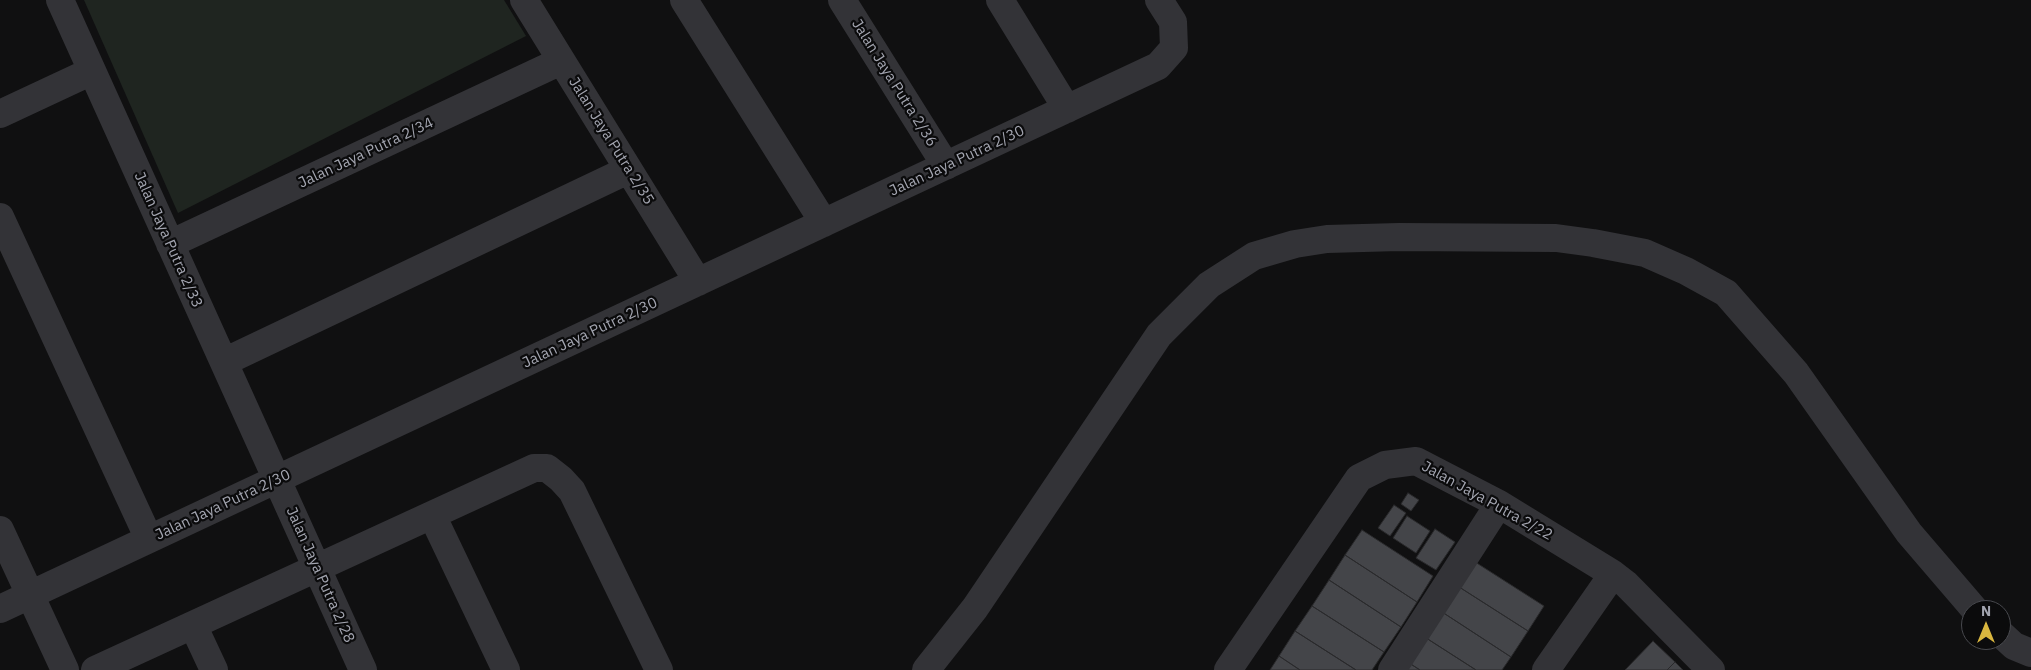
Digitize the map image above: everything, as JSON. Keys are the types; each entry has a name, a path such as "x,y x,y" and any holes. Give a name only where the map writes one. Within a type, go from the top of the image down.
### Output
{"street":[{"name":"Jalan Jaya Putra 2/33","path":"60,0 277,479"},
{"name":"Jalan Jaya Putra 2/35","path":"524,0 698,282"},
{"path":"684,0 824,223"},
{"name":"Jalan Jaya Putra 2/36","path":"842,0 946,166"},
{"path":"1000,0 1067,109"},
{"name":"Jalan Jaya Putra 2/30","path":"0,609 1158,66 1174,48 1173,22 1159,0"},
{"name":"Jalan Jaya Putra 2/34","path":"170,244 561,61"},
{"path":"0,114 92,71"},
{"path":"224,362 628,170"},
{"path":"0,217 149,539"},
{"path":"926,670 975,608 1159,335 1209,285 1254,256 1295,244 1327,239 1399,237 1556,238 1593,243 1645,253 1686,271 1726,293 1796,373 1909,534 1966,600"},
{"name":"Jalan Jaya Putra 2/22","path":"1228,670 1359,478 1385,465 1416,461 1499,504 1613,574 1626,584 1710,670"},
{"path":"95,670 534,468 547,468 572,490 659,670"},
{"name":"Jalan Jaya Putra 2/28","path":"277,479 363,670"},
{"path":"1392,670 1499,504"},
{"path":"432,515 506,670"},
{"path":"0,530 65,670"},
{"path":"1546,670 1613,574"},
{"path":"193,625 214,670"},
{"path":"2011,643 2031,653"}],"shaded area":[{"path":"84,0 504,0 526,36 178,213"}],"building":[{"path":"1408,493 1419,500 1411,511 1401,504"},
{"path":"1394,505 1406,513 1390,536 1378,528"},
{"path":"1407,516 1430,531 1416,553 1393,538"},
{"path":"1435,529 1455,542 1436,570 1416,558"},
{"path":"1362,530 1433,576 1417,602 1345,555"},
{"path":"1345,555 1417,602 1401,627 1329,580"},
{"path":"1472,560 1544,606 1528,631 1456,585"},
{"path":"1329,580 1401,627 1384,652 1312,606"},
{"path":"1456,585 1528,631 1511,657 1439,610"},
{"path":"1312,606 1384,652 1372,670 1356,670 1295,631"},
{"path":"1439,610 1511,657 1502,670 1476,670 1423,636"},
{"path":"1295,631 1356,670 1300,670 1279,656"},
{"path":"1423,636 1476,670 1420,670 1406,661"},
{"path":"1653,641 1675,662 1667,670 1625,670"},
{"path":"1279,656 1300,670 1270,670"},
{"path":"1406,661 1420,670 1400,670"},
{"path":"1675,662 1683,670 1667,670"}]}
